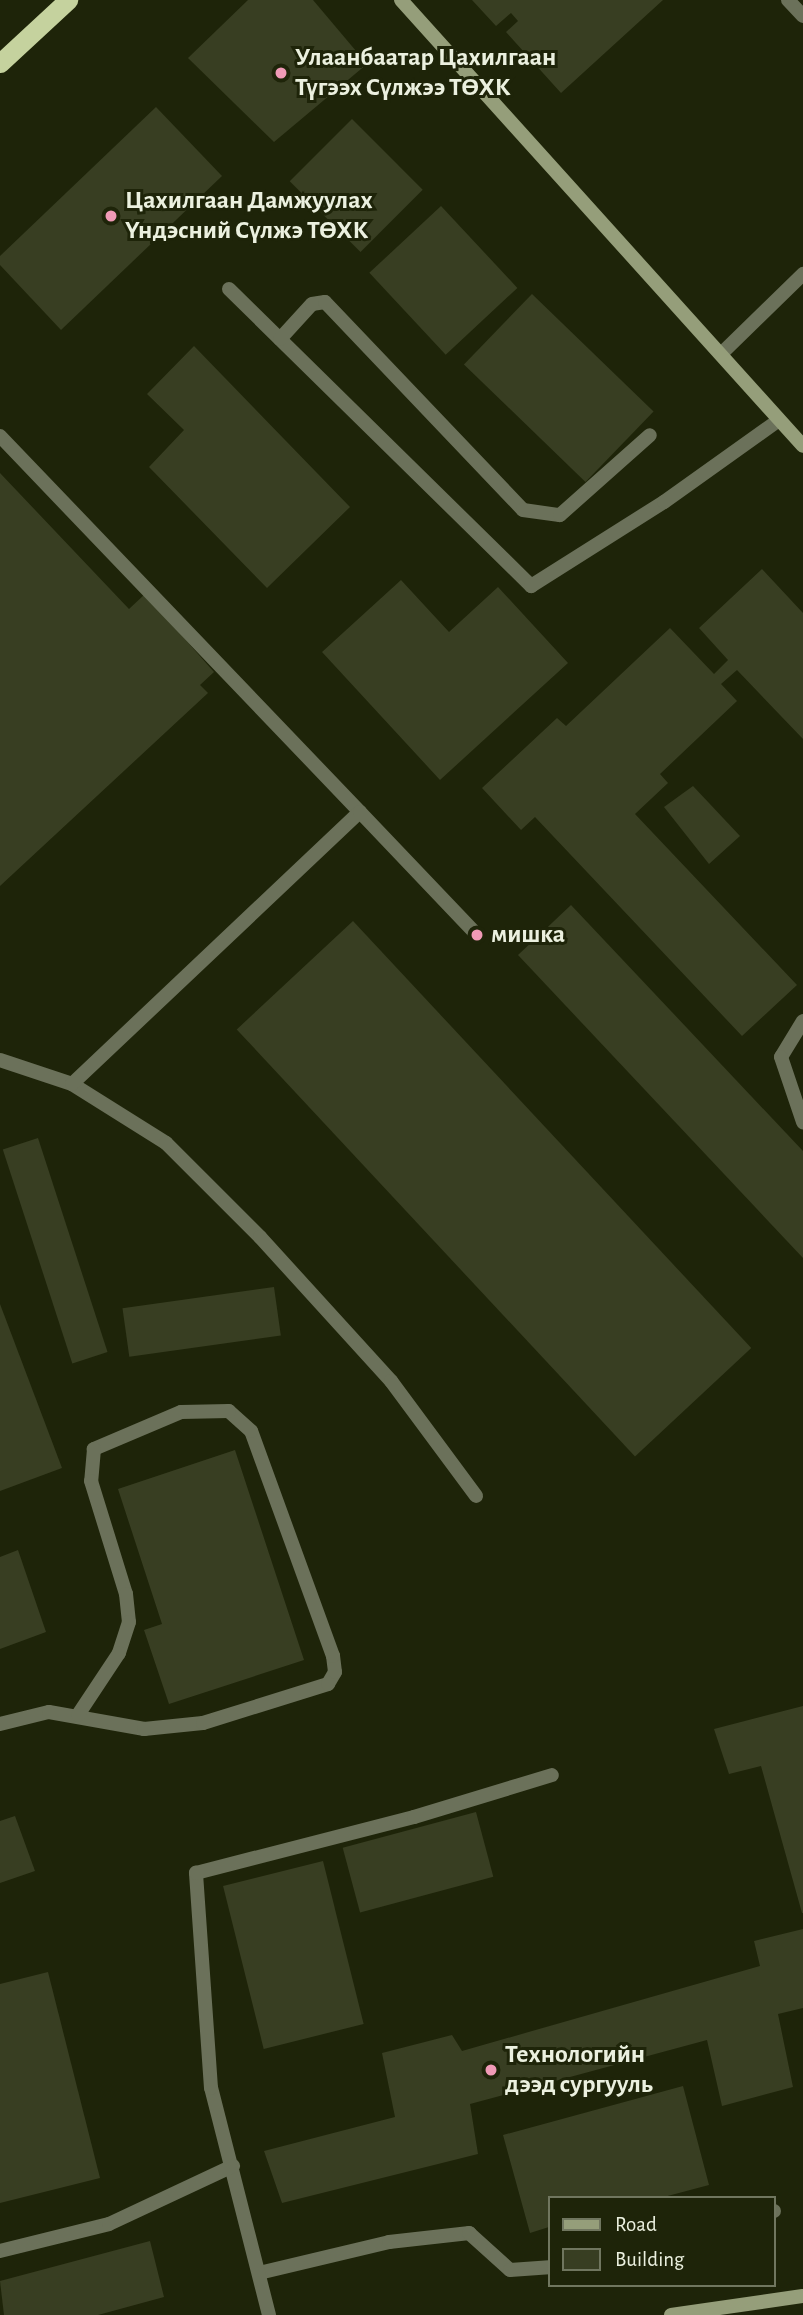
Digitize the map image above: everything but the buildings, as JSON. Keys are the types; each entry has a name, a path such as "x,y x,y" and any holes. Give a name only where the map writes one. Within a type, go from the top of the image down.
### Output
{"highway":[{"path":"0,63 68,0"}],"main road":[{"path":"401,0 803,446"},
{"path":"671,2315 803,2296"}],"street":[{"path":"788,0 803,16"},
{"path":"721,354 803,274"},
{"path":"229,289 531,586 664,502 779,420"},
{"path":"280,339 312,304 325,302 523,510 560,515 650,435"},
{"path":"0,436 477,934"},
{"path":"72,1084 360,812"},
{"path":"803,1021 781,1057 803,1122"},
{"path":"0,1060 72,1084 127,1114 211,1184 391,1381 476,1496"},
{"path":"0,1724 38,1714 78,1715 144,1729 203,1723 328,1684 335,1672 251,1431 229,1411 181,1412 94,1450 91,1481 127,1594 129,1622 119,1653 78,1715"},
{"path":"269,2315 233,2165 211,2088 196,1873 414,1817 552,1775"},
{"path":"0,2251 109,2224 233,2165"},
{"path":"259,2273 389,2242 469,2233 510,2270 548,2267"}],"place":[{"name":"Улаанбаатар Цахилгаан Түгээх Сүлжээ ТӨХК","path":"281,73"},
{"name":"Цахилгаан Дамжуулах Үндэсний Сүлжэ ТӨХК","path":"111,216"},
{"name":"мишка","path":"477,935"},
{"name":"Технологийн дээд сургууль","path":"491,2070"}]}
